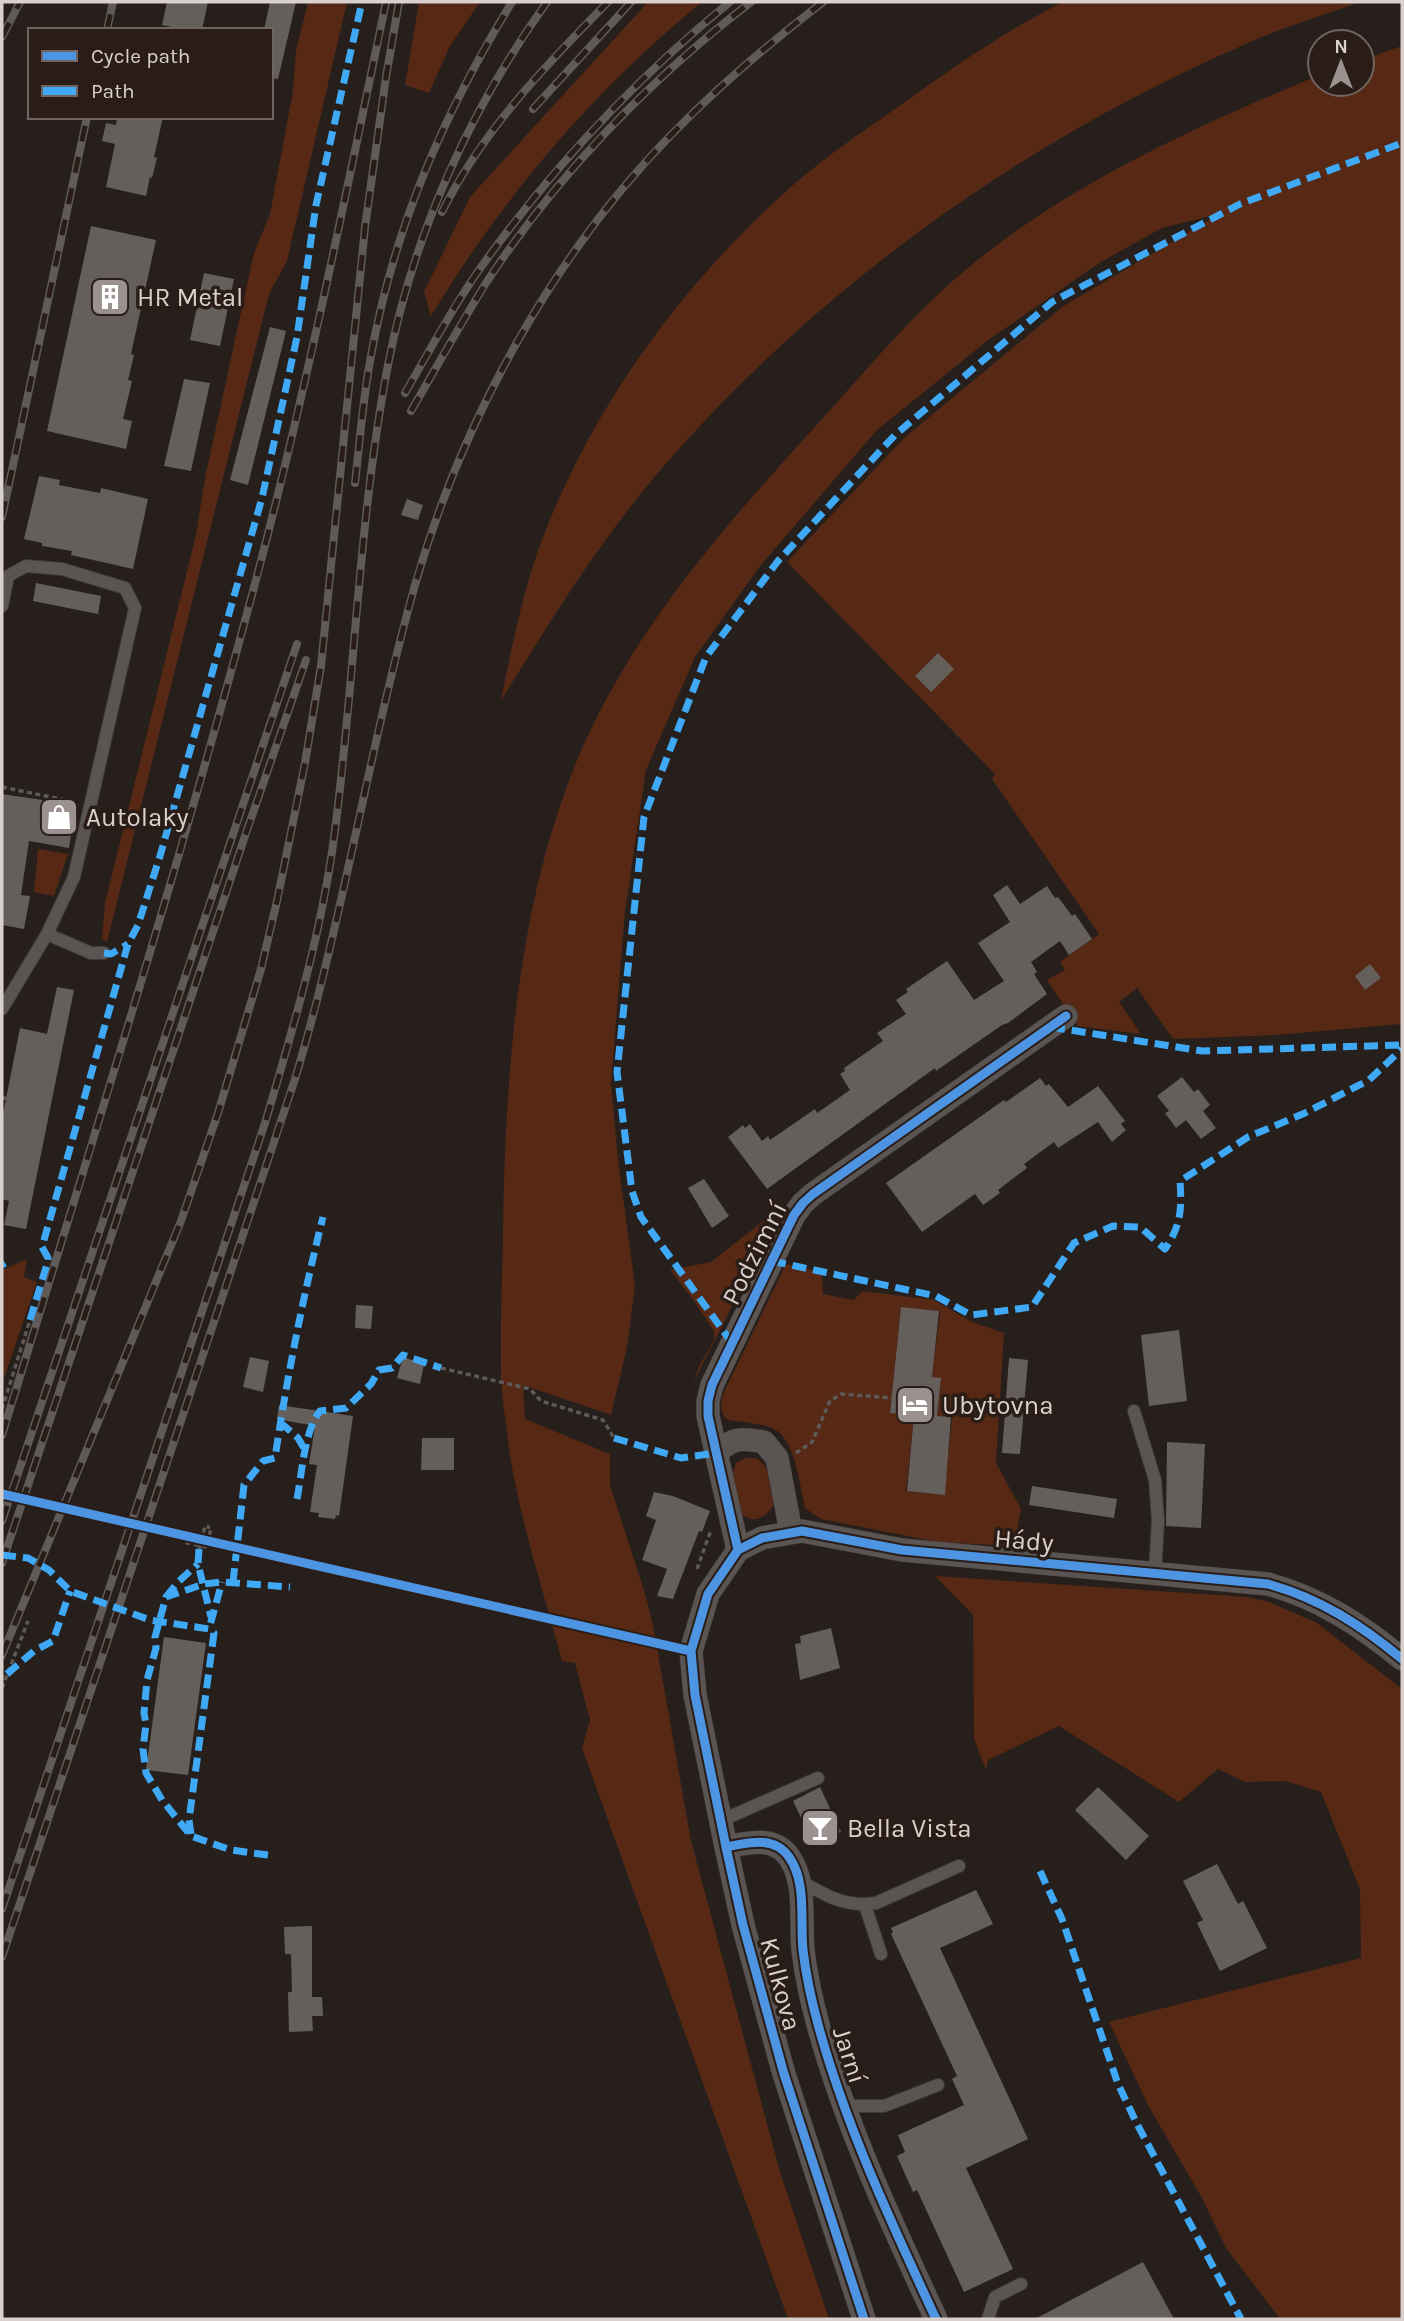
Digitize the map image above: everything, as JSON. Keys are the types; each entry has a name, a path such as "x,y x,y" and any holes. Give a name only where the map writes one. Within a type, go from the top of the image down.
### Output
{"street":[{"name":"Podzimní","path":"738,1550 708,1416 708,1401 712,1385 794,1215 803,1203 1066,1016"},
{"path":"716,1453 730,1441 743,1438 764,1442 777,1458 791,1532"},
{"name":"Hády","path":"738,1550 762,1538 802,1531 902,1550 1268,1584 1320,1602 1373,1635 1402,1659"},
{"path":"683,1643 708,1594 738,1550"},
{"name":"Kulkova","path":"683,1643 743,1925 780,2062 864,2319"},
{"name":"Jarní","path":"726,1847 760,1841 779,1846 792,1860 799,1879 805,1966 818,2027 884,2206 936,2319"}],"lane":[{"path":"2,606 8,576 26,565 62,569 125,588 135,608 74,877 47,934 2,1009"},
{"path":"47,934 91,953 104,953"},
{"path":"1134,1411 1155,1480 1158,1520 1155,1573"},
{"path":"720,1821 818,1778"},
{"path":"799,1879 843,1903 865,1905 876,1903 959,1866"},
{"path":"865,1905 881,1954"},
{"path":"845,2106 884,2106 938,2085"},
{"path":"988,2319 995,2297 1021,2284"}],"path":[{"path":"2,787 90,804"},
{"path":"2,1409 30,1320"},
{"path":"441,1368 530,1389 541,1401 603,1420 614,1438"},
{"path":"791,1456 812,1442 830,1401 841,1394 892,1398"},
{"path":"2,1494 673,1647 683,1643"},
{"path":"184,1536 183,1542 195,1544 207,1547 211,1528 205,1527 202,1538 199,1549"},
{"path":"694,1578 711,1529"},
{"path":"2,1688 28,1621"}],"shaded area":[{"path":"308,2 347,2 287,261 269,294 107,942 102,939 105,903 196,535 206,473 254,253 270,214 293,91 296,51"},
{"path":"419,2 480,2 450,46 429,93 405,85"},
{"path":"648,2 702,2 624,71 553,147 489,229 431,316 424,292 470,197"},
{"path":"1063,2 1360,2 1248,43 1166,81 1085,124 1007,171 859,278 790,337 724,400 640,494 557,611 501,701 530,577 564,487 616,392 679,304 752,223 817,165 979,51"},
{"path":"1402,46 1402,1024 1276,1035 1173,1039 1137,988 1119,1002 1141,1034 1078,1026 1047,980 1065,970 1060,962 1099,934 992,779 995,774 787,562 904,438 1062,307 1219,214 1162,228 1099,263 987,341 877,430 760,566 695,657 646,770 625,911 611,1083 635,1286 627,1347 611,1415 523,1385 525,1419 610,1454 610,1485 653,1625 691,1841 780,2172 829,2319 788,2319 582,1748 590,1720 575,1663 562,1661 524,1525 512,1470 501,1382 504,1170 513,1035 534,900 551,835 573,771 600,711 645,635 697,563 753,496 937,295 984,255 1062,201 1103,176 1232,112 1306,81 1306,98 1376,98 1376,55"},
{"path":"38,849 68,854 54,896 34,892"},
{"path":"776,1211 779,1214 693,1383 714,1340 714,1331 670,1270 711,1262"},
{"path":"27,1259 24,1277 37,1282 2,1384 2,1270"},
{"path":"786,1264 822,1272 823,1294 853,1300 863,1291 934,1300 972,1322 1004,1333 996,1463 1021,1509 1014,1546 938,1542 821,1519 805,1508 791,1451 780,1433 756,1424 728,1420 722,1411 723,1394","holes":["901,1307 940,1311 932,1377 941,1379 937,1416 952,1418 944,1495 906,1491 914,1415 890,1412"]},
{"path":"746,1458 757,1458 766,1467 774,1504 766,1514 757,1519 747,1518 742,1514 734,1498 734,1468 736,1463"},
{"path":"935,1576 1247,1597 1269,1602 1317,1623 1402,1689 1402,2319 1280,2319 1226,2248 1202,2198 1149,2107 1109,2022 1361,1958 1360,1889 1321,1792 1285,1781 1245,1782 1218,1769 1179,1802 1059,1726 988,1760 986,1770 974,1739 973,1615"}],"building":[{"path":"167,2 208,2 202,28 172,28 162,25"},
{"path":"270,2 296,2 278,79 273,78 273,28 264,28"},
{"path":"117,119 163,119 154,157 157,158 146,196 106,187 115,144 102,141 106,123 116,125"},
{"name":"HR Metal","path":"91,226 156,240 131,354 134,355 128,380 132,381 123,419 132,421 126,449 47,431"},
{"path":"204,273 234,279 220,346 190,340"},
{"path":"270,327 286,331 248,485 230,480"},
{"path":"184,379 210,383 191,471 164,466"},
{"path":"39,476 60,480 59,485 100,493 101,488 148,499 133,569 71,555 72,551 42,546 42,543 24,539"},
{"path":"407,499 423,505 418,520 401,515"},
{"path":"36,583 101,596 98,614 33,601"},
{"path":"938,653 954,669 931,692 915,676"},
{"path":"2,794 76,805 69,848 29,841 21,895 30,896 24,929 2,925"},
{"path":"1007,885 1020,904 1047,886 1072,916 1075,914 1092,939 1069,955 1060,941 1031,962 1037,972 1034,974 1047,994 936,1071 935,1068 767,1189 728,1137 743,1125 745,1128 750,1124 762,1141 768,1136 770,1140 815,1109 817,1113 850,1090 840,1074 845,1071 844,1068 883,1041 877,1033 906,1014 896,1000 908,992 906,989 947,961 974,1000 1004,981 978,943 1010,922 993,895"},
{"path":"1370,964 1381,978 1365,990 1355,976"},
{"path":"57,987 74,990 26,1229 4,1225 9,1201 2,1199 2,1119 20,1028 47,1034"},
{"path":"1182,1077 1194,1092 1198,1089 1210,1105 1203,1111 1216,1128 1201,1139 1186,1120 1176,1128 1165,1113 1169,1111 1157,1096"},
{"path":"1040,1078 1046,1086 1049,1084 1068,1107 1098,1086 1125,1121 1121,1124 1126,1130 1112,1142 1098,1122 1058,1148 1054,1142 1024,1164 1027,1168 983,1205 975,1194 922,1232 886,1183 1004,1100 1006,1102"},
{"path":"704,1179 729,1216 712,1228 688,1188"},
{"path":"356,1305 373,1306 371,1329 355,1328"},
{"name":"Ubytovna","path":"901,1307 939,1311 932,1377 941,1378 937,1416 951,1417 945,1495 907,1491 914,1415 890,1413"},
{"path":"1179,1330 1187,1401 1149,1406 1141,1335"},
{"path":"250,1357 269,1361 263,1392 243,1387"},
{"path":"403,1357 424,1364 420,1384 397,1378"},
{"path":"1009,1358 1028,1360 1020,1454 1002,1453"},
{"path":"279,1405 353,1416 339,1516 336,1515 335,1519 318,1517 319,1513 310,1512 317,1465 309,1464 315,1426 277,1419"},
{"path":"422,1438 454,1438 454,1470 421,1470"},
{"path":"1167,1442 1205,1444 1201,1528 1166,1526"},
{"path":"1032,1486 1117,1499 1114,1518 1029,1505"},
{"path":"654,1492 673,1496 710,1511 702,1532 699,1531 673,1599 657,1596 667,1569 642,1560 656,1520 646,1516"},
{"path":"831,1628 840,1668 800,1680 795,1644 801,1643 800,1636"},
{"path":"164,1637 206,1643 188,1775 146,1770"},
{"path":"820,1787 841,1832 814,1845 793,1801"},
{"path":"1098,1787 1149,1836 1126,1860 1075,1810"},
{"path":"1217,1864 1238,1904 1243,1901 1267,1948 1220,1971 1197,1923 1203,1920 1183,1881"},
{"path":"976,1890 993,1924 940,1948 1028,2139 966,2168 1013,2269 964,2292 917,2190 913,2192 897,2156 905,2152 898,2135 964,2105 952,2079 957,2076 891,1934 891,1928"},
{"path":"312,1926 312,1997 322,1997 323,2016 312,2016 313,2031 289,2032 291,1954 285,1954 284,1927"},
{"path":"1143,2262 1174,2319 1035,2319"}],"railway":[{"path":"2,37 20,2"},
{"path":"107,28 113,2"},
{"path":"2,1435 163,909 253,591 307,371 386,2"},
{"path":"2,1655 181,1221 218,1113 261,969 305,763 321,666 365,227 399,2"},
{"path":"355,483 371,356 393,262 425,172 444,129 487,44 512,2"},
{"path":"2,1909 265,1123 305,982 322,910 334,838 370,483 388,365 399,316 429,221 469,130 519,43 547,2"},
{"path":"442,212 476,154 517,100 608,2"},
{"path":"533,109 631,2"},
{"path":"405,393 469,285 535,196 627,94 730,2"},
{"path":"411,411 486,283 513,243 574,167 677,63 751,2"},
{"path":"2,1957 295,1079 328,956 415,585 458,462 517,343 551,286 589,231 630,180 691,115 746,64 823,2"},
{"path":"2,517 87,119"},
{"path":"2,1521 297,644"},
{"path":"2,1563 306,660"}],"marked path":[{"path":"30,1320 48,1258 42,1247 128,944 138,925 160,856 262,498 297,337 316,205 362,2"},
{"path":"732,1343 641,1217 632,1191 617,1072 644,817 706,657 778,561 895,435 1052,302 1240,204 1402,143"},
{"path":"104,953 111,954 128,944"},
{"path":"1051,1027 1202,1051 1402,1045"},
{"path":"772,1261 936,1296 971,1315 1032,1307 1074,1243 1113,1226 1140,1227 1165,1249 1179,1217 1180,1181 1248,1137 1305,1113 1369,1080 1402,1049"},
{"path":"233,1582 244,1485 263,1461 275,1458 296,1337 323,1217"},
{"path":"297,1499 307,1441 320,1411 346,1408 371,1384 379,1370 392,1368 403,1355 441,1368"},
{"path":"280,1422 298,1438 305,1450"},
{"path":"614,1438 681,1458 716,1453"},
{"path":"199,1549 198,1564 211,1617"},
{"path":"2,1555 28,1558 49,1570 70,1591 150,1620 209,1629 222,1582"},
{"path":"166,1597 198,1564"},
{"path":"268,1855 231,1850 191,1836 162,1800 146,1773 143,1749 146,1724 144,1713 147,1680 156,1648 155,1637 166,1597 204,1584 222,1582 290,1587"},
{"path":"7,1674 34,1651 53,1641 70,1591"},
{"path":"191,1834 189,1820 214,1633 209,1629"},
{"path":"1040,1871 1062,1919 1118,2084 1241,2319"}],"cycle path":[{"path":"738,1550 708,1416 708,1401 712,1385 794,1215 813,1194 1066,1016"},
{"path":"2,1494 691,1651"},
{"path":"864,2319 784,2074 743,1925 695,1695 691,1651 708,1594 738,1550 762,1538 802,1531 902,1550 1268,1584 1305,1597 1339,1614 1402,1659"},
{"path":"726,1847 768,1843 783,1850 795,1867 801,1890 803,1950 808,1980 830,2066 872,2176 936,2319"}],"place":[{"name":"HR Metal","path":"110,297"},
{"name":"Autolaky","path":"59,817"},
{"name":"Ubytovna","path":"915,1405"},
{"name":"Bella Vista","path":"820,1828"}]}
